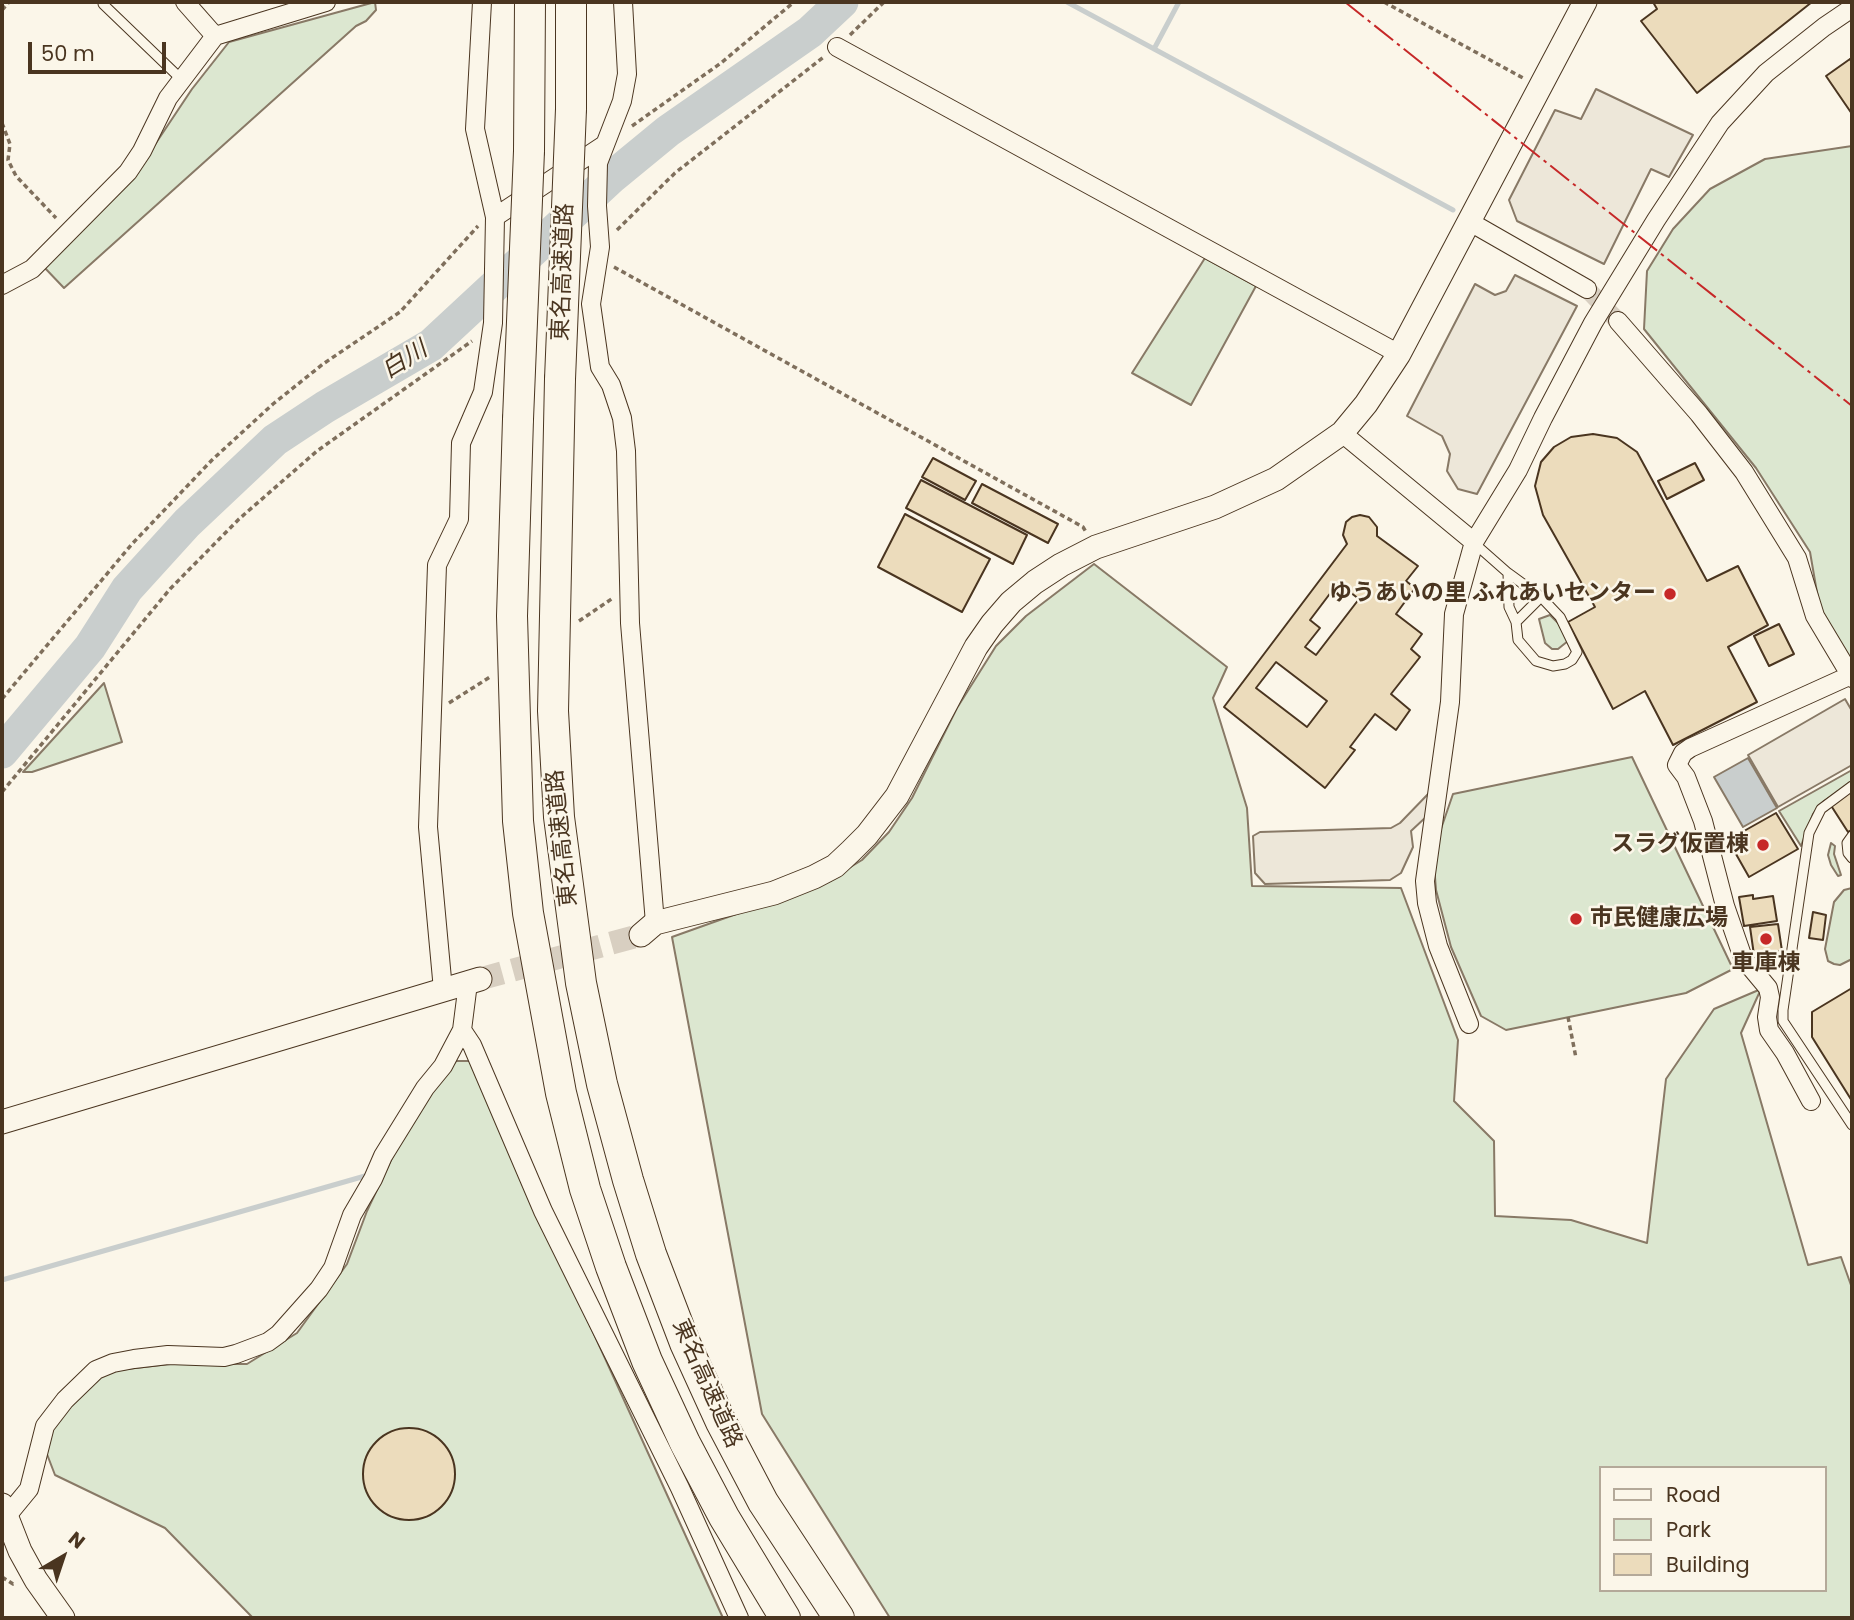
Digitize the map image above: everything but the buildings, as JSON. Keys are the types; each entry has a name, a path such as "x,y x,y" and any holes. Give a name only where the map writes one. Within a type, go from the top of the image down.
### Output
{"highway":[{"name":"東名高速道路","path":"530,2 529,151 512,616 518,821 530,926 561,1093 585,1189 611,1267 647,1361 685,1443 724,1517 785,1618"},
{"name":"東名高速道路","path":"571,2 571,110 560,379 553,711 559,817 581,983 602,1084 643,1230 685,1343 762,1502 839,1618"}],"street":[{"path":"185,2 215,36"},
{"path":"2,285 32,269 128,172 142,151 168,98 215,36 326,2"},
{"path":"443,990 428,827 437,565 459,519 461,443 483,392 494,322 495,217 475,129 482,2"},
{"path":"623,2 627,74 622,101 598,163 599,252 592,304 600,368 611,385 622,418 626,451 630,623 648,929 774,893 835,866 867,835 897,796 976,647 1011,602 1061,565 1096,547 1215,507 1276,479 1342,433 1366,404 1399,354 1585,2"},
{"path":"1469,1024 1438,946 1427,903 1425,881 1450,702 1454,614 1474,542 1518,470 1593,323 1720,123 1766,73 1852,8"},
{"path":"837,47 1399,354"},
{"path":"495,217 604,145"},
{"path":"1470,222 1587,289"},
{"path":"1618,321 1699,414 1744,472 1797,558 1815,615 1851,677 1690,748 1683,753 1677,765 1686,777 1703,821 1725,906 1743,958 1768,988 1769,1031 1785,1053 1811,1101"},
{"path":"1342,433 1474,542"},
{"path":"2,1122 474,981 462,1030 443,1066 425,1088 383,1156 352,1215 333,1268 319,1289 279,1334 268,1342 224,1357 168,1355 113,1363 96,1370 65,1400 45,1426 29,1489 4,1511 20,1551 36,1580 63,1618"},
{"path":"462,1030 472,1045 543,1211 680,1488 739,1618"}],"lane":[{"path":"103,4 181,79"},
{"path":"1474,542 1508,573 1541,597 1560,617 1577,652 1572,660 1553,666 1536,661 1518,640 1516,622 1509,607 1508,573"},
{"path":"1516,622 1541,597"},
{"path":"1852,786 1821,809 1809,833 1783,1010 1783,1021 1852,1125"},
{"path":"1852,836 1847,843 1847,853 1852,859"}],"path":[{"path":"2,10 9,2"},
{"path":"604,145 721,63 793,2"},
{"path":"884,2 837,47 676,173 599,252 1083,527 1096,547"},
{"path":"1384,2 1539,87"},
{"path":"2,123 10,144 8,160 16,176 70,233"},
{"path":"2,699 132,544 212,460 273,404 323,364 400,312 478,225 495,217"},
{"path":"2,792 170,589 239,519 317,451 461,351 494,322"},
{"path":"574,623 630,587"},
{"path":"432,714 495,674"},
{"path":"1568,1017 1576,1058"}],"green space":[{"path":"375,2 376,10 366,21 356,26 64,288 43,266 132,179 192,89 229,42"},
{"path":"1852,146 1852,663 1820,610 1810,552 1756,468 1644,329 1647,271 1673,229 1710,189 1765,159"},
{"path":"1205,258 1256,286 1191,405 1132,373"},
{"path":"1094,564 1227,667 1213,698 1247,808 1252,886 1401,888 1458,1040 1454,1101 1494,1141 1495,1216 1571,1220 1647,1243 1666,1079 1714,1009 1761,989 1741,1033 1808,1265 1841,1257 1852,1288 1852,1618 890,1618 762,1414 672,937 826,882 862,860 889,832 912,798 957,708 996,646 1026,616"},
{"path":"1550,615 1563,628 1568,641 1558,649 1552,649 1545,643 1539,619"},
{"path":"104,683 122,742 32,772 23,772"},
{"name":"市民健康広場","path":"1632,757 1733,969 1686,993 1506,1030 1481,1016 1451,947 1436,890 1433,852 1453,794"},
{"path":"1852,770 1852,783 1824,801 1813,814 1801,846 1779,811"},
{"path":"1831,843 1835,846 1834,854 1841,875 1838,876 1828,855"},
{"path":"1852,888 1852,959 1840,965 1834,964 1828,961 1825,949 1834,902 1844,890"},
{"path":"456,1061 470,1061 723,1618 253,1618 165,1528 55,1475 45,1449 51,1429 84,1388 110,1371 170,1364 247,1364 297,1333 347,1264 367,1211 398,1145 438,1083"}],"shaded area":[{"path":"1596,89 1693,135 1669,177 1651,169 1604,264 1517,221 1509,200 1555,110 1581,119"},
{"path":"1515,275 1577,306 1477,494 1458,489 1447,471 1450,454 1442,436 1407,416 1475,284 1495,295 1506,291"},
{"path":"1845,699 1852,711 1852,765 1778,807 1748,755"},
{"path":"1748,758 1777,808 1743,827 1714,777"},
{"path":"1430,792 1426,817 1411,831 1413,847 1401,873 1390,880 1265,884 1255,873 1253,836 1260,832 1391,828 1400,823"}],"waterway":[{"name":"白川","path":"2,752 90,647 127,589 187,523 275,440 325,407 431,345 612,177 668,131 810,32 842,2"},
{"path":"1067,2 1453,210"},
{"path":"1154,49 1179,2"},
{"path":"2,1280 365,1176"}],"tunnel":[{"path":"1587,289 1618,321"},
{"path":"480,979 641,935"}],"power":[{"path":"1345,2 1852,406"}],"place":[{"name":"ゆうあいの里 ふれあいセンター","path":"1670,594"},
{"name":"スラグ仮置棟","path":"1763,845"},
{"name":"市民健康広場","path":"1576,919"},
{"name":"車庫棟","path":"1766,939"}]}
